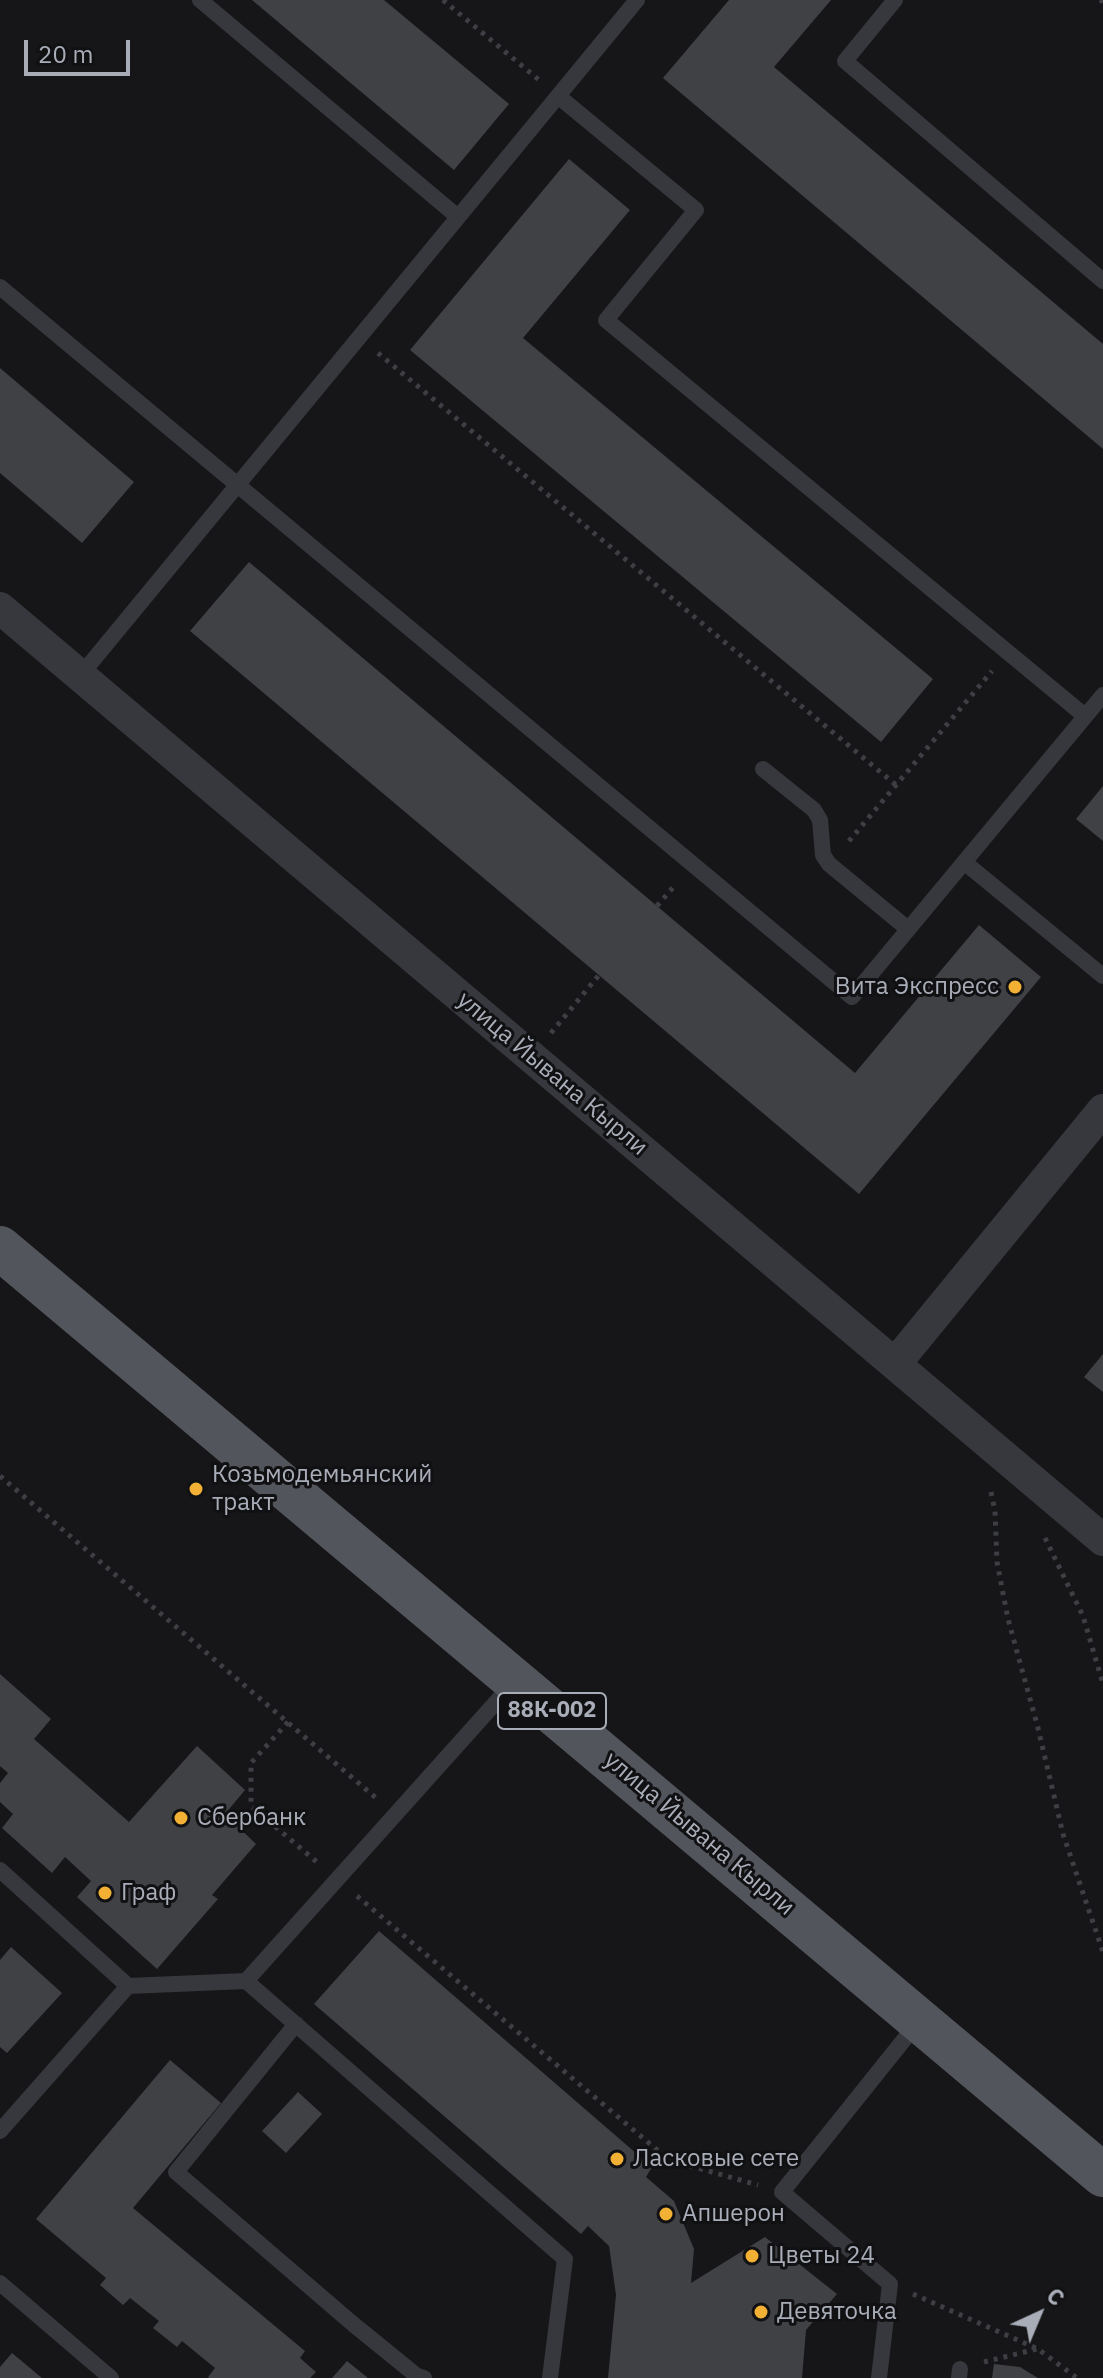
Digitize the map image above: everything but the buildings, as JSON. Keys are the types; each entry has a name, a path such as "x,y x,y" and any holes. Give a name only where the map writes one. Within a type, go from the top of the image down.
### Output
{"main road":[{"name":"улица Йывана Кырли","path":"0,1248 1103,2175"}],"street":[{"name":"улица Йывана Кырли","path":"0,608 1103,1540"},
{"path":"895,1364 1103,1110"}],"lane":[{"path":"200,0 458,217"},
{"path":"80,676 637,0"},
{"path":"895,0 845,61 1103,281"},
{"path":"558,96 696,210 606,320 1085,716"},
{"path":"0,287 852,997 1103,695"},
{"path":"763,769 814,810 820,820 823,855 829,864 908,929"},
{"path":"964,862 1103,976"},
{"path":"246,1981 515,1680"},
{"path":"0,1870 128,1986 246,1981 565,2259 550,2378"},
{"path":"0,2131 128,1986"},
{"path":"879,2378 890,2284 782,2192 920,2020"},
{"path":"296,2024 176,2172 353,2324 417,2376 424,2378"},
{"path":"0,2283 111,2378"}],"path":[{"path":"443,0 558,96"},
{"path":"358,337 896,785"},
{"path":"829,864 1008,652"},
{"path":"531,1057 599,975"},
{"path":"0,1476 395,1814"},
{"path":"990,1488 995,1511 997,1562 1008,1619 1063,1834 1103,1952"},
{"path":"1043,1533 1083,1616 1103,1684"},
{"path":"288,1722 251,1763 251,1806 669,2160 782,2192"},
{"path":"890,2284 1038,2349 1077,2378"},
{"path":"959,2373 1038,2349"}],"place":[{"name":"Вита Экспресс","path":"1015,987"},
{"name":"Козьмодемьянский тракт","path":"196,1489"},
{"name":"Сбербанк","path":"181,1818"},
{"name":"Граф","path":"105,1893"},
{"name":"Ласковые сете","path":"617,2159"},
{"name":"Апшерон","path":"666,2214"},
{"name":"Цветы 24","path":"752,2256"},
{"name":"Девяточка","path":"761,2312"}]}
